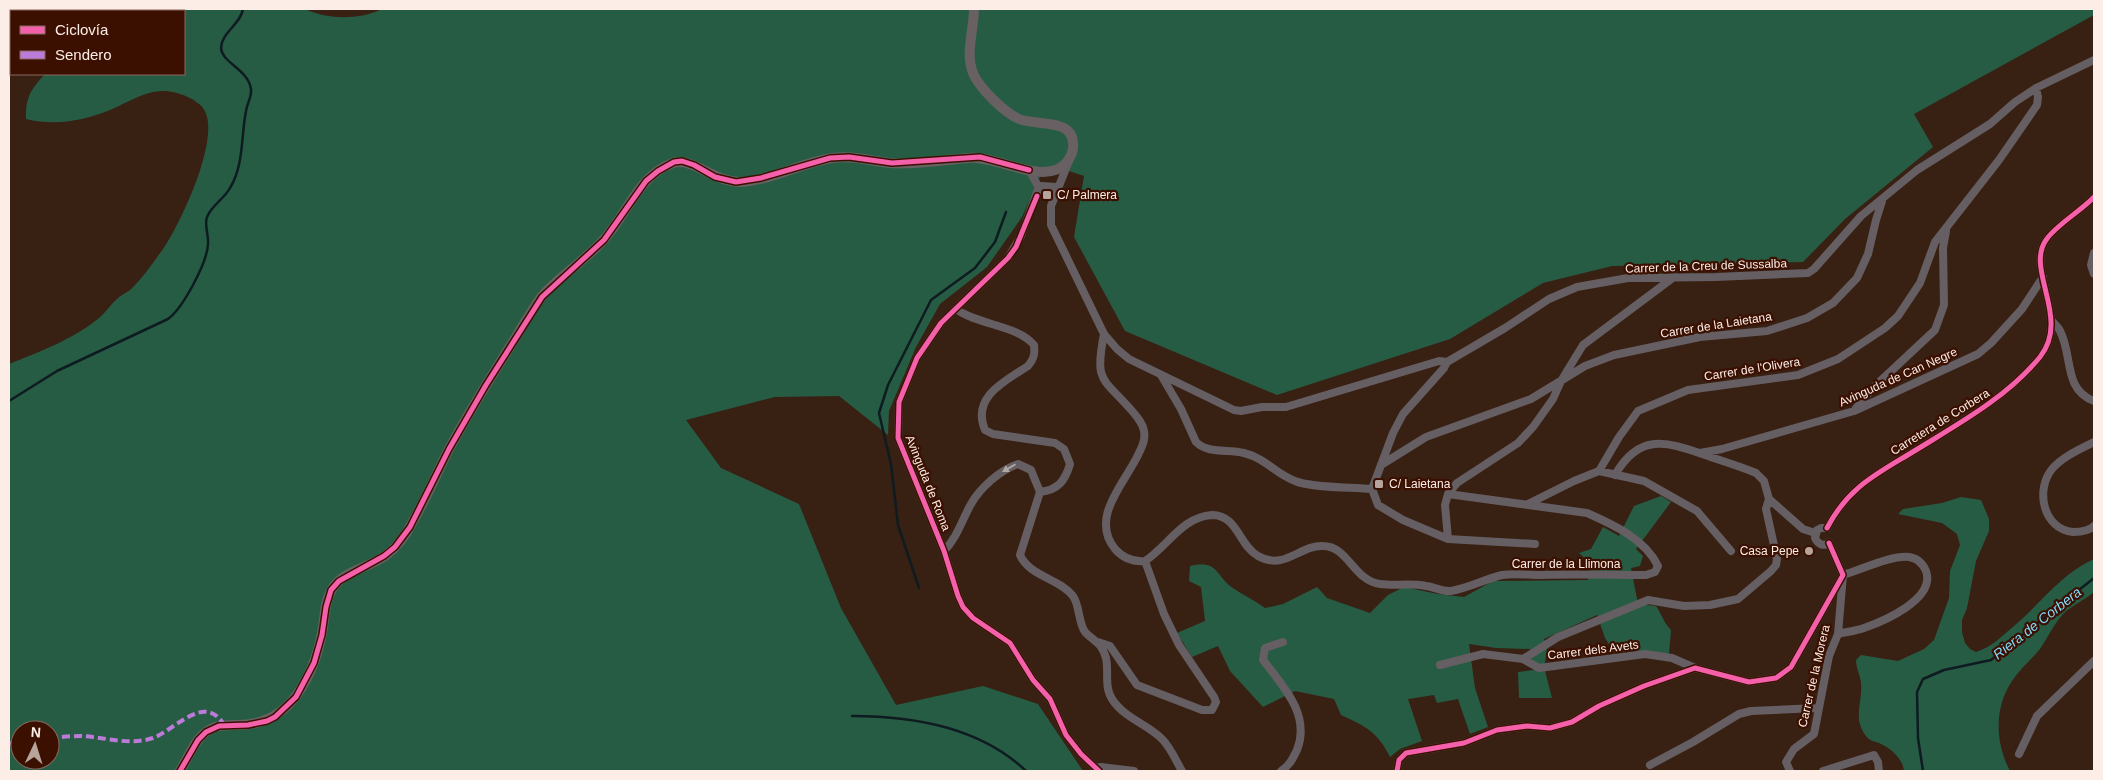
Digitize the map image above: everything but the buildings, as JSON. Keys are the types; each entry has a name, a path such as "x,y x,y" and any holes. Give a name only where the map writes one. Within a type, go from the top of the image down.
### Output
{"street":[{"path":"974,9 970,54 972,72 977,79 1003,108 1015,117 1030,122 1058,125 1068,130 1073,138 1071,157 1060,168 1049,172"},
{"name":"Carrer de la Creu de Sussalba","path":"1071,157 1058,186 1050,212 1053,232 1104,334 1122,354 1228,408 1241,411 1262,407 1286,407 1439,361 1447,362 1566,290 1628,278 1800,274 1808,272 1814,269 1861,216 1917,170 1990,124 2015,102 2036,88 2094,60"},
{"name":"Carrer de l'Olivera","path":"1599,471 1619,437 1638,411 1688,390 1798,375 1838,358 1885,328 1898,316 1920,283 1935,242 1946,230 2037,105 2036,88"},
{"path":"180,771 198,740 206,732 224,725 248,725 268,721 275,717 296,697 314,663 331,590 339,581 384,556 395,547 410,527 449,449 486,385 542,297 604,240 646,181 658,171 674,162 682,161 694,165 715,177 736,182 761,178 830,158 849,157 892,163 980,157 1029,170 1049,172 1056,175 1058,186 1041,190 1029,170"},
{"name":"Avinguda de Roma","path":"1049,172 1043,177 1041,190 1018,242 1008,258 941,323 918,358 899,402 897,428 898,438 944,551 963,607 973,618 1010,643 1033,680 1050,700 1066,734 1081,754 1097,770"},
{"name":"Carretera de Corbera","path":"1827,528 1835,514 1855,489 1996,399 2040,356 2046,346 2052,322 2041,263 2045,240 2094,197"},
{"name":"Carrer de la Laietana","path":"1381,465 1426,437 1531,399 1585,366 1614,354 1700,337 1767,331 1807,318 1833,303 1857,278 1868,254 1883,198"},
{"path":"1854,411 1874,387 1934,330 1944,305 1943,248 1946,230"},
{"path":"2094,253 2091,265 2094,274"},
{"path":"1448,539 1445,505 1448,494 1457,483 1518,443 1533,428 1583,345 1674,277"},
{"name":"Avinguda de Can Negre","path":"1700,453 1722,450 1854,411 1978,354 1991,343 2022,308 2043,277"},
{"path":"956,309 965,316 1022,334 1034,345 1035,355 1032,362 996,387 987,399 981,414 985,430 993,434 1055,443 1064,449 1070,464 1064,482 1051,491 1040,492"},
{"path":"2052,322 2060,331 2073,383 2082,395 2094,401"},
{"path":"944,551 952,543 972,502 992,479 1010,466 1018,464 1031,470 1040,492 1020,555 1024,563 1070,592 1075,598 1080,620 1086,632 1098,642 1110,646 1137,685 1202,710 1212,710 1215,706 1214,697 1179,646 1164,614 1145,562 1133,561 1119,553 1108,539 1107,512 1143,445 1144,432 1141,422 1104,381 1099,371 1098,360 1104,334"},
{"path":"1447,362 1444,368 1403,414 1393,432 1372,489 1378,504 1403,520 1448,539 1535,544"},
{"path":"1160,374 1181,409 1196,442 1200,446 1207,449 1243,453 1263,459 1281,474 1296,481 1309,484 1372,489"},
{"path":"2094,442 2060,461 2052,469 2045,481 2044,504 2047,515 2054,525 2065,531 2078,532 2091,529 2094,526"},
{"path":"1615,475 1629,457 1640,449 1653,444 1677,444 1756,473 1764,481 1769,499 1803,529 1815,533"},
{"path":"1528,504 1599,471 1644,481 1697,512 1731,551"},
{"name":"Carrer de la Llimona","path":"1145,562 1156,554 1183,526 1203,516 1215,515 1233,523 1243,541 1256,556 1269,560 1284,560 1321,545 1336,548 1363,578 1378,584 1424,585 1448,592 1466,588 1502,575 1646,575 1655,572 1658,566 1652,554 1632,537 1587,513 1448,494"},
{"path":"1523,659 1558,638 1648,600 1684,606 1710,605 1738,599 1766,576 1776,565 1777,559 1766,508 1769,499"},
{"path":"1815,533 1821,528 1827,528 1832,535 1829,543 1843,575 1888,560 1910,557 1918,560 1926,573 1927,582 1925,590 1903,610 1863,629 1838,634"},
{"path":"1815,533 1818,543 1822,545 1829,543"},
{"name":"Carrer dels Avets","path":"1440,665 1483,654 1523,659 1539,668 1645,654 1672,658 1695,668 1749,682 1776,678 1791,667 1843,575"},
{"name":"Carrer de la Morera","path":"1790,771 1786,762 1794,749 1814,734 1829,656 1838,634 1843,575"},
{"path":"1098,642 1106,657 1107,683 1111,698 1129,717 1162,738 1182,771"},
{"path":"1281,771 1291,764 1301,738 1300,715 1289,694 1263,660 1266,648 1283,642"},
{"path":"2019,754 2037,716 2094,661"},
{"path":"1397,771 1399,760 1406,753 1464,744 1497,730 1527,726 1550,728 1572,722 1599,706 1644,686 1695,668"},
{"path":"1650,765 1694,742 1739,714 1751,711 1818,708"},
{"path":"1822,771 1874,755 1878,762 1879,771"},
{"path":"1097,770 1101,767 1134,771"}],"green space":[{"path":"82,9 305,9 334,17 354,17 382,9 2094,9 2094,15 1914,114 1933,147 1845,219 1803,262 1612,266 1543,283 1450,339 1277,395 1125,331 1074,237 1084,176 1054,166 1044,168 1022,217 987,267 940,304 916,347 889,411 888,435 839,396 775,397 686,420 721,468 799,504 841,608 896,705 983,686 1038,704 1083,771 9,771 9,364 56,344 89,326 120,296 130,290 140,280 165,246 180,218 198,178 208,137 208,120 203,108 192,99 169,91 149,93 110,110 79,120 58,122 26,119 30,94 44,75 185,75 185,10"},
{"path":"1661,496 1671,502 1636,549 1643,556 1640,566 1631,568 1638,604 1656,606 1671,630 1669,654 1640,651 1614,652 1605,638 1597,615 1544,639 1547,651 1544,667 1552,698 1519,698 1518,672 1534,670 1530,649 1496,648 1469,644 1475,688 1488,727 1470,734 1458,699 1437,703 1434,695 1408,699 1422,741 1400,749 1390,757 1376,736 1341,715 1334,699 1295,691 1263,707 1230,671 1218,646 1192,657 1177,633 1205,621 1201,587 1189,581 1190,566 1211,566 1230,586 1265,608 1283,604 1317,587 1327,598 1370,613 1388,595 1404,587 1464,597 1493,581 1588,580 1590,563 1579,553 1591,549 1603,527 1619,536 1634,506"},
{"path":"1961,497 1981,500 1989,519 1989,531 1976,561 1967,608 1962,620 1962,632 1965,643 1970,649 1976,652 1996,641 2061,581 2082,565 2094,559 2094,592 2063,614 2040,649 2015,677 2006,691 2000,714 1999,737 2010,771 1904,771 1896,754 1883,745 1869,739 1862,729 1859,716 1861,683 1856,660 1861,655 1898,661 1924,649 1934,640 1949,598 1950,571 1960,545 1957,534 1942,523 1898,514 1903,509 1942,503"}],"waterway":[{"path":"9,401 57,371 168,319 187,295 199,273 207,252 207,217 211,209 230,188 235,179 240,160 244,121 251,89 245,76 226,58 221,48 224,38 239,19 243,9"},
{"path":"919,588 898,525 891,464 879,413 888,385 931,300 975,268 995,242 1006,212"},
{"name":"Riera de Corbera","path":"1923,771 1918,738 1917,692 1923,679 1944,670 1991,660 2094,578"},
{"path":"852,716 898,718 945,727 967,734 988,744 1008,756 1026,771"}],"marked path":[{"path":"60,737 81,736 126,741 144,740 162,734 190,716 208,712 216,716 224,725"}],"cycle path":[{"path":"180,771 198,740 206,732 219,726 248,725 267,721 275,717 296,697 314,663 331,590 339,581 384,556 395,547 410,527 449,449 486,385 542,297 604,240 646,181 658,171 674,162 682,161 694,165 715,177 736,182 761,178 830,158 849,157 892,163 980,157 1029,170"},
{"path":"1037,196 1016,247 1008,258 941,323 917,358 899,402 898,438 944,551 963,607 973,618 1010,643 1033,680 1050,699 1066,735 1081,754 1099,771"},
{"path":"1827,528 1845,501 1865,482 1998,397 2013,385 2040,357 2048,342 2051,326 2050,311 2043,280 2041,252 2050,234 2094,197"},
{"path":"1397,771 1399,760 1406,753 1464,743 1497,730 1527,726 1550,728 1572,722 1599,706 1644,686 1695,668 1749,682 1776,678 1791,667 1843,575 1829,543"}],"place":[{"name":"C/ Palmera","path":"1047,195"},
{"name":"C/ Laietana","path":"1379,484"},
{"name":"Casa Pepe","path":"1809,551"}]}
